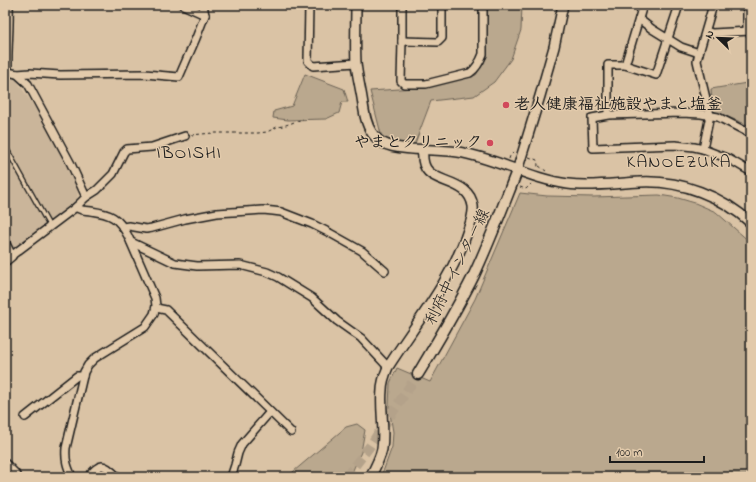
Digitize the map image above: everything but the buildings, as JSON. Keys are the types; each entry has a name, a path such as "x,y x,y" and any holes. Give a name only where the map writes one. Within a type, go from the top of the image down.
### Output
{"main road":[{"name":"利府中インター線","path":"418,374 448,325 474,275 502,212 517,171"}],"street":[{"path":"9,5 10,22 7,61 8,72 17,74 30,73 60,75 145,74 179,77 205,15 203,5"},
{"path":"183,5 205,15"},
{"path":"309,5 308,61 313,66 356,63"},
{"path":"356,5 356,63 366,122 371,132 382,143 400,148 466,154 544,179 568,184 602,185 642,182 666,183 688,187 704,192 730,206 751,223"},
{"path":"402,5 401,81 404,84 426,84 470,73 475,70 483,54 483,5"},
{"path":"402,41 438,42 442,38 442,5"},
{"path":"517,171 554,46 563,5"},
{"path":"625,65 643,5"},
{"path":"608,115 608,65 625,65 656,75 678,5"},
{"path":"703,149 710,115 697,61 713,5"},
{"path":"706,31 712,33 749,31 748,9"},
{"path":"639,19 668,39 699,53"},
{"path":"17,74 28,84 71,164 86,197"},
{"path":"751,134 718,117 710,115 682,113 608,115 592,118 593,148 675,145 703,149 729,160 751,172"},
{"path":"5,244 8,258 76,207 110,178 127,149 152,147 185,136"},
{"path":"370,477 382,449 383,435 381,391 388,366 427,309 453,266 466,239 473,211 470,196 466,191 431,175 424,164 423,150"},
{"path":"72,477 66,464 65,456 82,376 88,365 95,358 145,327 154,314 156,308 155,298 124,227 112,216 104,213 79,210 76,207"},
{"path":"124,227 129,226 146,229 217,213 263,210 281,212 312,224 362,251 385,271"},
{"path":"131,242 175,263 197,266 240,265 267,272 278,277 312,298 337,321 361,338 388,366"},
{"path":"156,308 166,310 291,432"},
{"path":"24,418 78,376 82,376"},
{"path":"231,477 242,444 270,412"},
{"path":"5,463 17,477"},
{"path":"88,477 101,466 106,467 118,477"}],"lane":[{"path":"5,146 50,227"}],"path":[{"path":"185,136 213,133 267,132 277,126 283,126 303,119"},
{"path":"509,159 514,152 517,153"},
{"path":"528,157 537,160 538,165 536,171"},
{"path":"518,186 526,189 532,183"}],"shaded area":[{"path":"486,5 522,5 521,30 511,59 494,82 474,96 431,101 414,146 390,143 382,138 370,91 429,87 476,75 487,57"},
{"path":"305,74 344,89 348,102 342,102 339,113 326,119 288,120 273,118 274,111 292,106"},
{"path":"5,75 16,80 45,122 78,189 77,201 16,247 11,247 5,235"},
{"path":"747,83 751,114 751,122 748,125 713,111 711,89"},
{"path":"520,193 547,196 593,197 659,195 678,198 716,212 751,243 751,257 749,261 747,279 751,287 751,303 748,307 751,312 751,477 380,477 392,447 393,432 389,407 390,383 397,368 430,382 475,299"},
{"path":"357,424 365,430 361,452 350,477 287,477 346,427"}],"tunnel":[{"path":"346,477 370,446 418,374"}],"place":[{"name":"老人健康福祉施設やまと塩釜","path":"506,105"},
{"name":"やまとクリニック","path":"490,143"}],"district":[{"name":"IBOISHI","path":"189,154"},
{"name":"KANOEZUKA","path":"679,163"}]}
